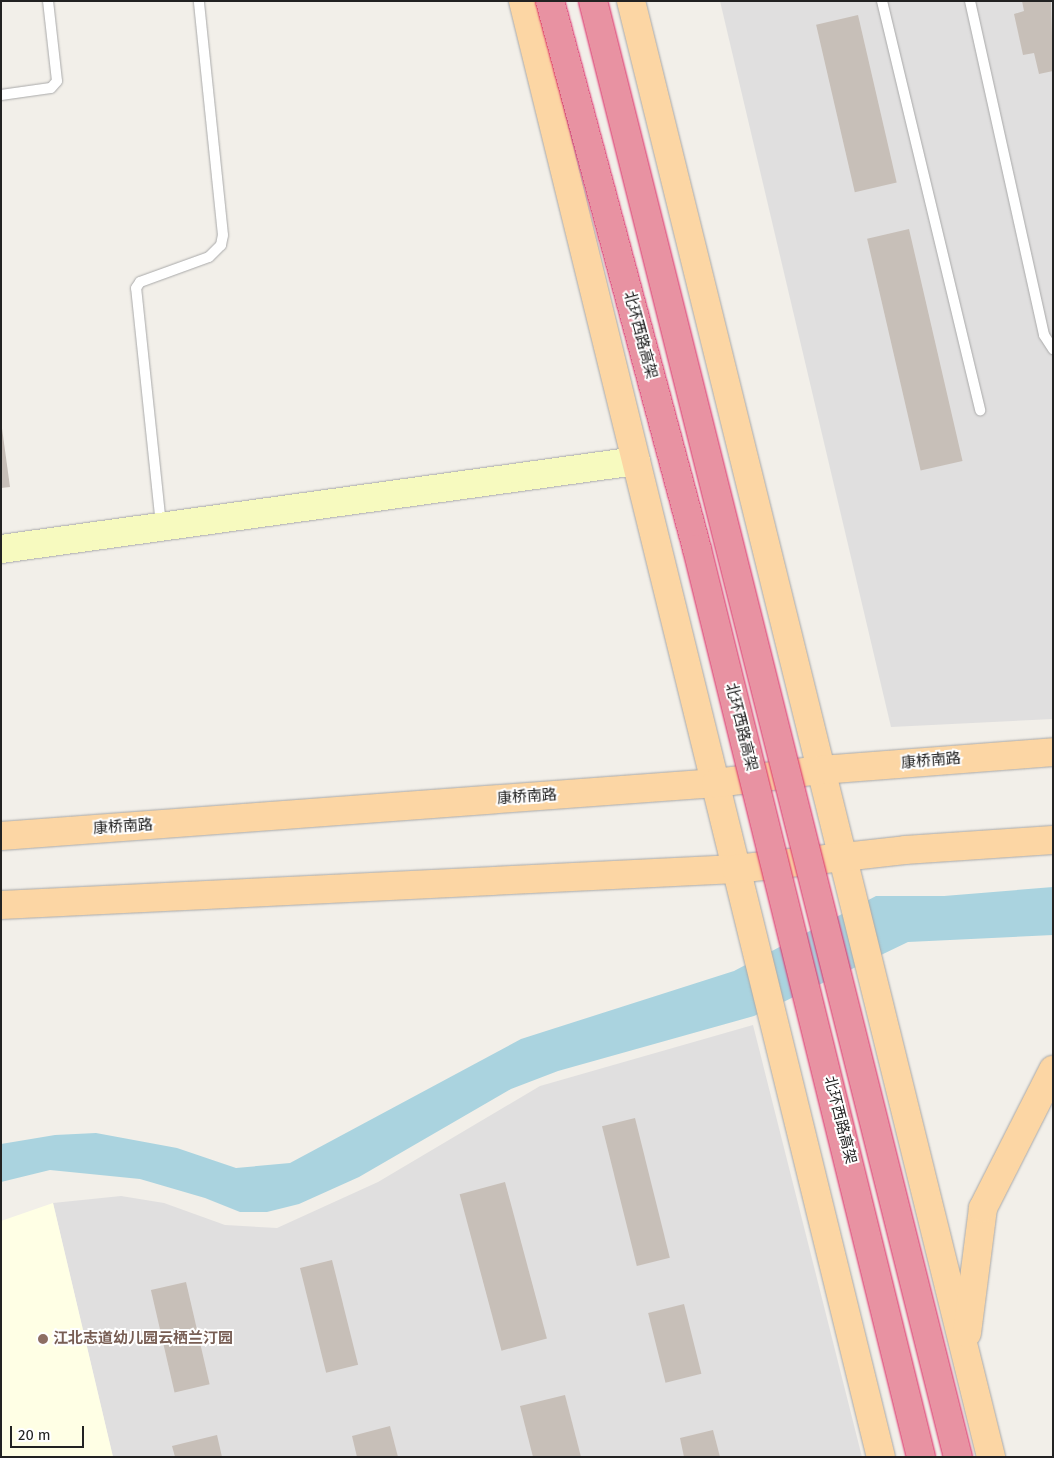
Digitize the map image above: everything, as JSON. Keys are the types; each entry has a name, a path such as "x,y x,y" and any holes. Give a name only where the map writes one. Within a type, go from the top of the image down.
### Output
{"highway":[{"name":"北环西路高架","path":"550,1 699,559 921,1457"},
{"path":"593,1 958,1457"}],"main road":[{"path":"523,1 881,1457"},
{"path":"632,1 992,1457"},
{"name":"康桥南路","path":"1,836 716,783 822,770 1053,752"},
{"path":"1,906 736,869 844,856 1053,840"},
{"path":"965,1350 983,1208 1053,1070"}],"street":[{"path":"1,549 636,461"}],"lane":[{"path":"1,94 51,88 57,81 48,1"},
{"path":"162,527 136,288 140,282 208,257 221,246 223,235 199,1"},
{"path":"882,1 980,410"},
{"path":"970,1 1044,335 1053,349"}],"shaded area":[{"path":"720,1 1053,1 1053,719 891,727"},
{"path":"753,1025 862,1457 113,1457 53,1203 121,1196 164,1203 225,1225 277,1228 378,1182 540,1086"},
{"name":"江北志道幼儿园云栖兰汀园","path":"53,1203 113,1457 1,1457 1,1221"}],"water":[{"path":"1053,887 1053,935 908,942 754,1016 558,1071 511,1089 359,1177 299,1204 267,1212 240,1212 205,1198 140,1179 50,1170 1,1182 1,1144 55,1135 96,1133 177,1148 236,1168 290,1163 521,1039 734,971 876,896 944,896"}],"building":[{"path":"1022,1 1051,1 1053,71 1039,74 1034,53 1023,55 1014,14 1024,11"},
{"path":"858,15 897,183 855,192 816,25"},
{"path":"909,229 963,461 921,471 867,239"},
{"path":"1,421 10,487 1,488"},
{"path":"635,1118 670,1258 637,1266 602,1126"},
{"path":"505,1182 547,1338 502,1351 460,1194"},
{"path":"332,1260 358,1365 326,1373 300,1268"},
{"path":"186,1282 210,1384 175,1392 151,1290"},
{"path":"684,1304 701,1374 666,1383 648,1313"},
{"path":"565,1395 581,1457 533,1457 520,1406"},
{"path":"390,1426 398,1457 357,1457 352,1436"},
{"path":"713,1430 720,1457 684,1457 680,1438"},
{"path":"217,1435 222,1457 175,1457 172,1446"}],"place":[{"name":"江北志道幼儿园云栖兰汀园","path":"43,1339"}]}
